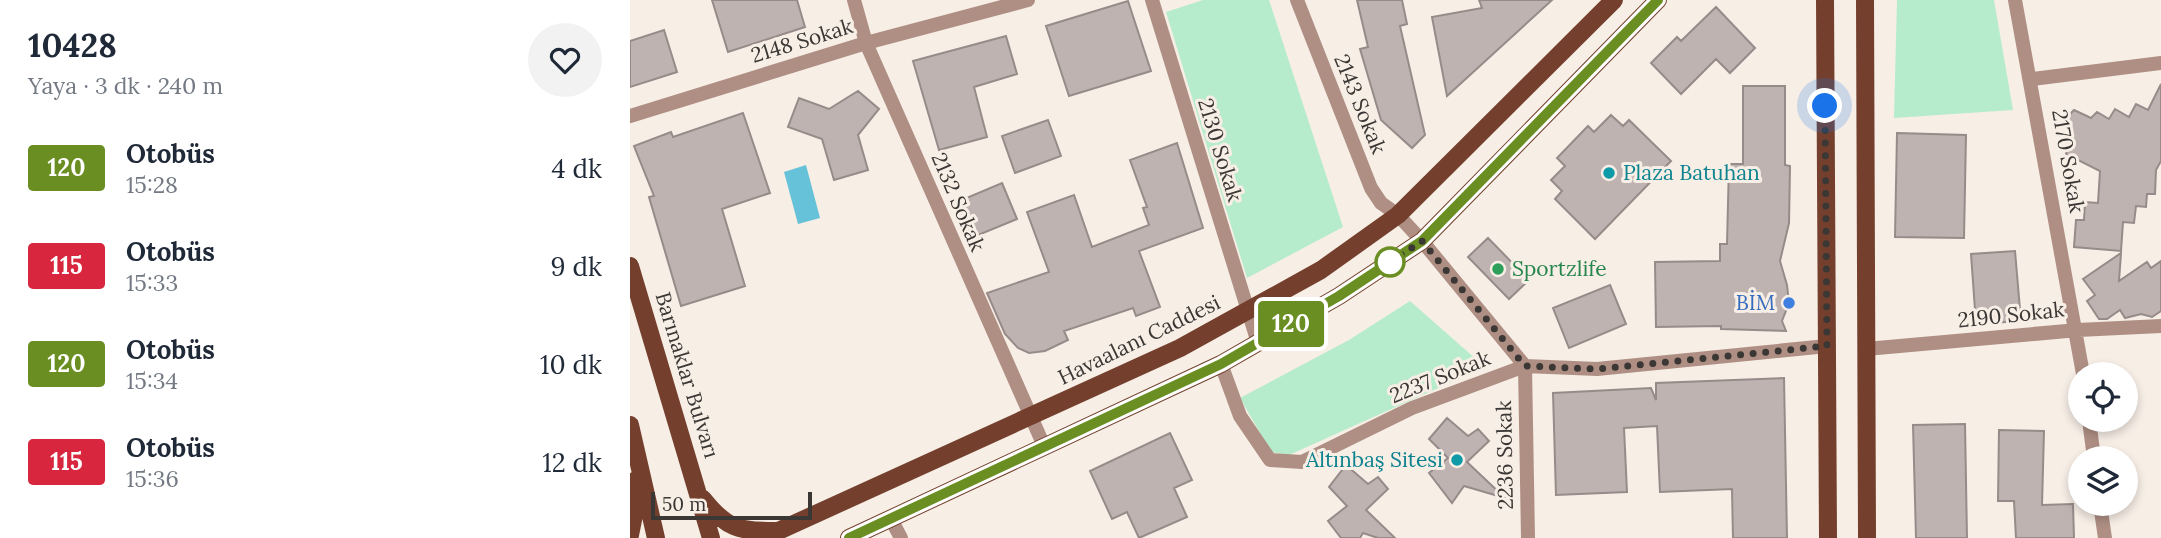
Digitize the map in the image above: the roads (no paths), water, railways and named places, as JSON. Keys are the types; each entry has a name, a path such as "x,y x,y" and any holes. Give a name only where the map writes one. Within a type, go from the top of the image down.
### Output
{"main road":[{"name":"Havaalanı Caddesi","path":"763,538 1030,419 1180,348 1321,270 1398,215 1614,0"},
{"path":"849,538 1221,364 1339,296 1422,241 1658,0"},
{"path":"1825,0 1828,538"},
{"path":"1865,0 1867,538"},
{"name":"Barınaklar Bulvarı","path":"630,266 711,538"},
{"path":"630,425 656,538"},
{"path":"630,535 635,510 636,448"},
{"path":"699,494 717,517 736,530 782,530"}],"street":[{"name":"2132 Sokak","path":"854,0 866,43 1044,446"},
{"name":"2148 Sokak","path":"630,116 866,43 1028,0"},
{"name":"2130 Sokak","path":"1152,0 1258,343"},
{"name":"2143 Sokak","path":"1297,0 1371,188 1381,202 1398,215 1422,241"},
{"name":"2170 Sokak","path":"2015,0 2032,79 2082,362"},
{"path":"2032,79 2161,63"},
{"path":"1422,241 1525,366"},
{"name":"2190 Sokak","path":"1866,349 2078,330 2161,326"},
{"name":"2237 Sokak","path":"1221,364 1240,416 1270,460 1302,462 1412,408 1525,366 1597,369 1827,346"},
{"name":"2236 Sokak","path":"1525,366 1528,538"},
{"path":"2102,516 2105,538"},
{"path":"891,519 901,538"}],"water":[{"path":"806,165 820,218 798,224 784,172"}],"place":[{"name":"Plaza Batuhan","path":"1609,173"},
{"name":"Sportzlife","path":"1498,269"},
{"name":"BİM","path":"1789,303"},
{"name":"Altınbaş Sitesi","path":"1457,460"}]}
